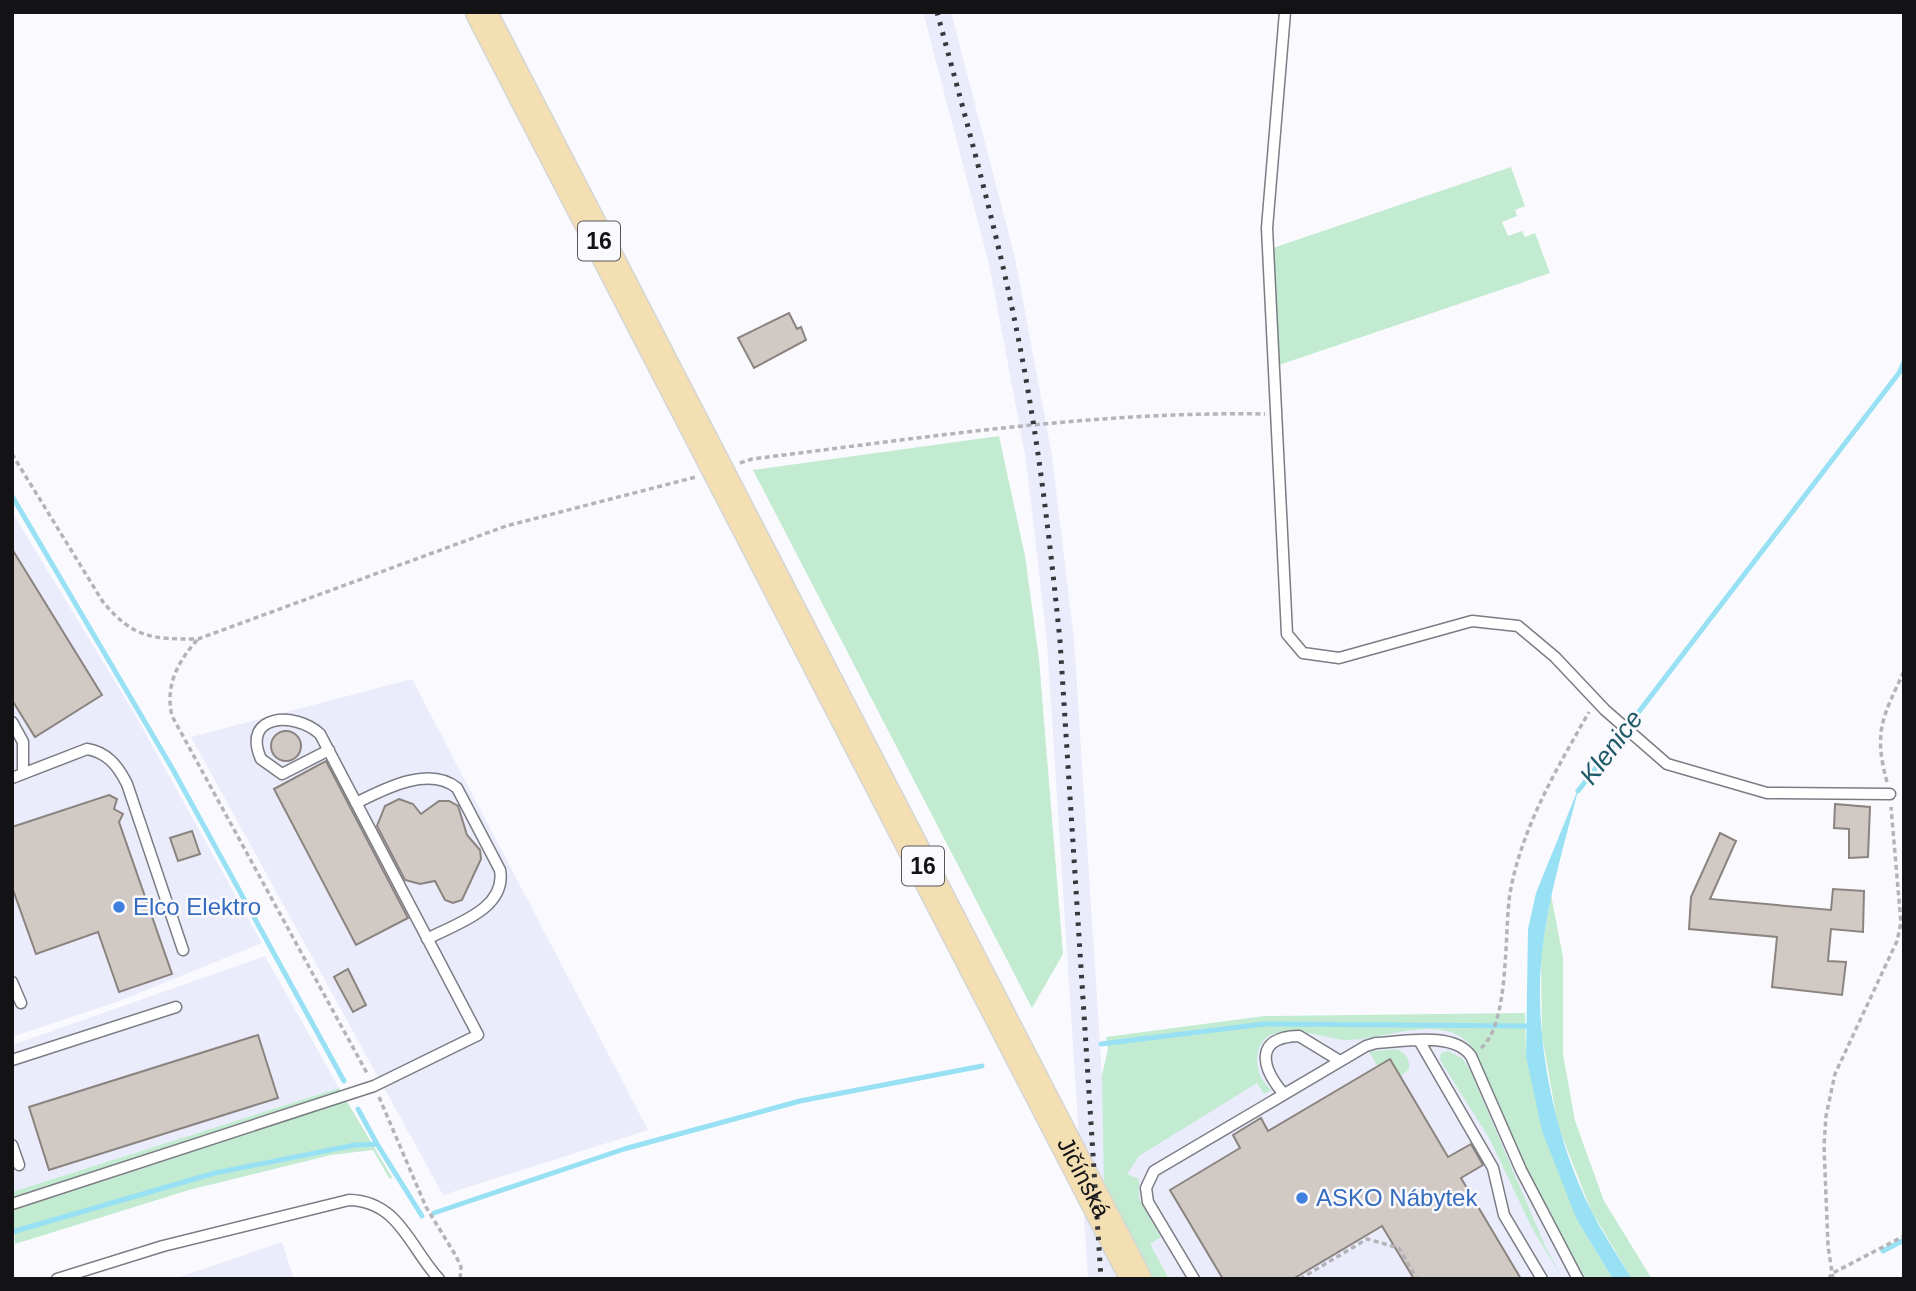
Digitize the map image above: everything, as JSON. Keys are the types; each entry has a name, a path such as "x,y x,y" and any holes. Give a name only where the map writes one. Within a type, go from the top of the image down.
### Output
{"main road":[{"name":"16","path":"481,12 718,471"},
{"name":"Jičínská","path":"718,471 1136,1279"}],"lane":[{"path":"1285,12 1267,228 1274,415 1287,634 1303,653 1339,658 1472,621 1518,626 1555,657 1605,710 1667,764 1767,793 1890,794"},
{"path":"12,1205 374,1086 478,1035 328,750 314,728 292,719 267,723 260,729 257,739 261,759 282,774 328,750"},
{"path":"12,722 23,742 23,772"},
{"path":"12,778 87,749 96,750 116,765 127,784 183,950"},
{"path":"356,803 379,792 422,779 437,778 457,788 500,870 499,890 486,907 427,939"},
{"path":"12,982 20,1003"},
{"path":"12,1060 176,1007"},
{"path":"1283,1093 1269,1076 1264,1060 1268,1049 1279,1039 1299,1036 1340,1061"},
{"path":"1420,1042 1493,1168 1504,1215 1542,1279"},
{"path":"1194,1279 1148,1202 1146,1188 1150,1175 1283,1093 1376,1043 1420,1042 1453,1043 1471,1056 1521,1170 1578,1279"},
{"path":"12,1145 19,1165"},
{"path":"57,1279 163,1246 349,1200 369,1202 389,1213 439,1279"}],"path":[{"path":"12,454 103,603 121,624 139,633 164,639 198,639 506,526 718,471 752,459 1136,415 1274,415"},
{"path":"198,639 178,666 170,688 168,699 172,716 374,1086 426,1207 461,1267 460,1279"},
{"path":"1904,671 1879,729 1880,758 1890,794 1901,923 1897,941 1835,1074 1824,1146 1831,1277 1904,1236"},
{"path":"1490,1041 1498,1013 1510,892 1534,811 1596,699"},
{"path":"1300,1279 1367,1239 1399,1248 1417,1279"}],"shaded area":[{"path":"923,12 951,12 1015,258 1052,456 1074,640 1115,1279 1088,1279 1047,642 1026,460 989,264"},
{"path":"12,512 133,711 262,943 117,1002 12,1037"},
{"path":"412,679 648,1130 443,1195 191,737"},
{"path":"265,956 339,1088 12,1192 12,1045"},
{"path":"1515,1017 1607,1279 1160,1279 1110,1185 1111,1062 1280,1020"},
{"path":"282,1242 294,1279 174,1279"}],"green space":[{"path":"1511,167 1525,206 1515,210 1517,216 1502,222 1508,236 1522,231 1525,237 1535,233 1550,273 1276,366 1273,248"},
{"path":"999,436 1025,556 1039,659 1063,954 1032,1008 753,470"},
{"path":"1551,895 1563,957 1563,1054 1575,1121 1604,1201 1652,1279 1632,1279 1591,1210 1558,1126 1542,1036 1541,954"},
{"path":"1525,1013 1526,1056 1577,1220 1613,1279 1586,1279 1539,1195 1473,1048 1461,1037 1430,1029 1345,1040 1294,1031 1269,1036 1261,1044 1257,1062 1260,1075 1271,1090 1264,1094 1257,1083 1139,1156 1127,1174 1139,1179 1139,1198 1161,1237 1150,1244 1169,1279 1151,1279 1104,1187 1102,1075 1108,1049 1106,1037 1264,1016"},
{"path":"1396,1049 1405,1054 1409,1062 1409,1069 1400,1077 1390,1059 1378,1066 1369,1052"},
{"path":"1448,1051 1462,1058 1470,1070 1546,1248 1563,1279 1533,1230 1489,1138 1440,1060 1441,1053"},
{"path":"339,1088 393,1179 389,1178 373,1150 331,1155 189,1190 15,1244 12,1192"}],"water":[{"name":"Klenice","path":"1579,787 1548,911 1542,953 1540,985 1544,1051 1549,1085 1566,1151 1596,1219 1632,1279 1613,1279 1577,1220 1542,1131 1526,1056 1528,929 1536,893"}],"building":[{"path":"789,313 797,329 801,327 806,340 754,368 738,338"},
{"path":"12,549 102,695 35,737 12,700"},
{"path":"286,731 297,735 301,746 297,757 286,761 275,757 271,746 275,735"},
{"path":"326,761 408,918 356,945 274,789"},
{"path":"109,795 117,799 114,809 123,814 119,822 172,974 119,992 98,932 36,954 12,887 12,827"},
{"path":"399,799 413,804 421,814 439,801 449,801 458,806 467,835 480,850 481,859 462,900 453,903 445,900 435,881 420,884 405,880 377,826 385,806"},
{"path":"1835,804 1870,807 1868,857 1849,858 1849,829 1834,828"},
{"path":"192,831 200,854 178,861 170,838"},
{"path":"1720,833 1736,841 1710,899 1831,910 1833,889 1864,891 1863,932 1831,929 1828,961 1846,962 1842,995 1772,987 1777,937 1689,929 1691,897"},
{"path":"348,969 366,1005 353,1012 334,977"},
{"path":"258,1035 278,1098 49,1170 29,1107"},
{"path":"1390,1059 1448,1157 1471,1144 1483,1165 1461,1178 1521,1279 1414,1279 1382,1226 1293,1279 1223,1279 1170,1190 1240,1148 1233,1135 1261,1118 1268,1131"}],"waterway":[{"name":"Klenice","path":"1578,791 1899,373 1904,362"},
{"path":"12,496 172,768 344,1081"},
{"path":"1101,1044 1264,1024 1530,1026"},
{"path":"434,1213 624,1149 800,1101 982,1066"},
{"path":"358,1109 377,1144"},
{"path":"12,1232 215,1173 355,1145 377,1144 422,1216"},
{"path":"1883,1251 1904,1240"}],"railway":[{"path":"937,12 1002,263 1027,383 1043,493 1060,641 1101,1279"}],"place":[{"name":"Elco Elektro","path":"119,907"},
{"name":"ASKO Nábytek","path":"1302,1198"}]}
